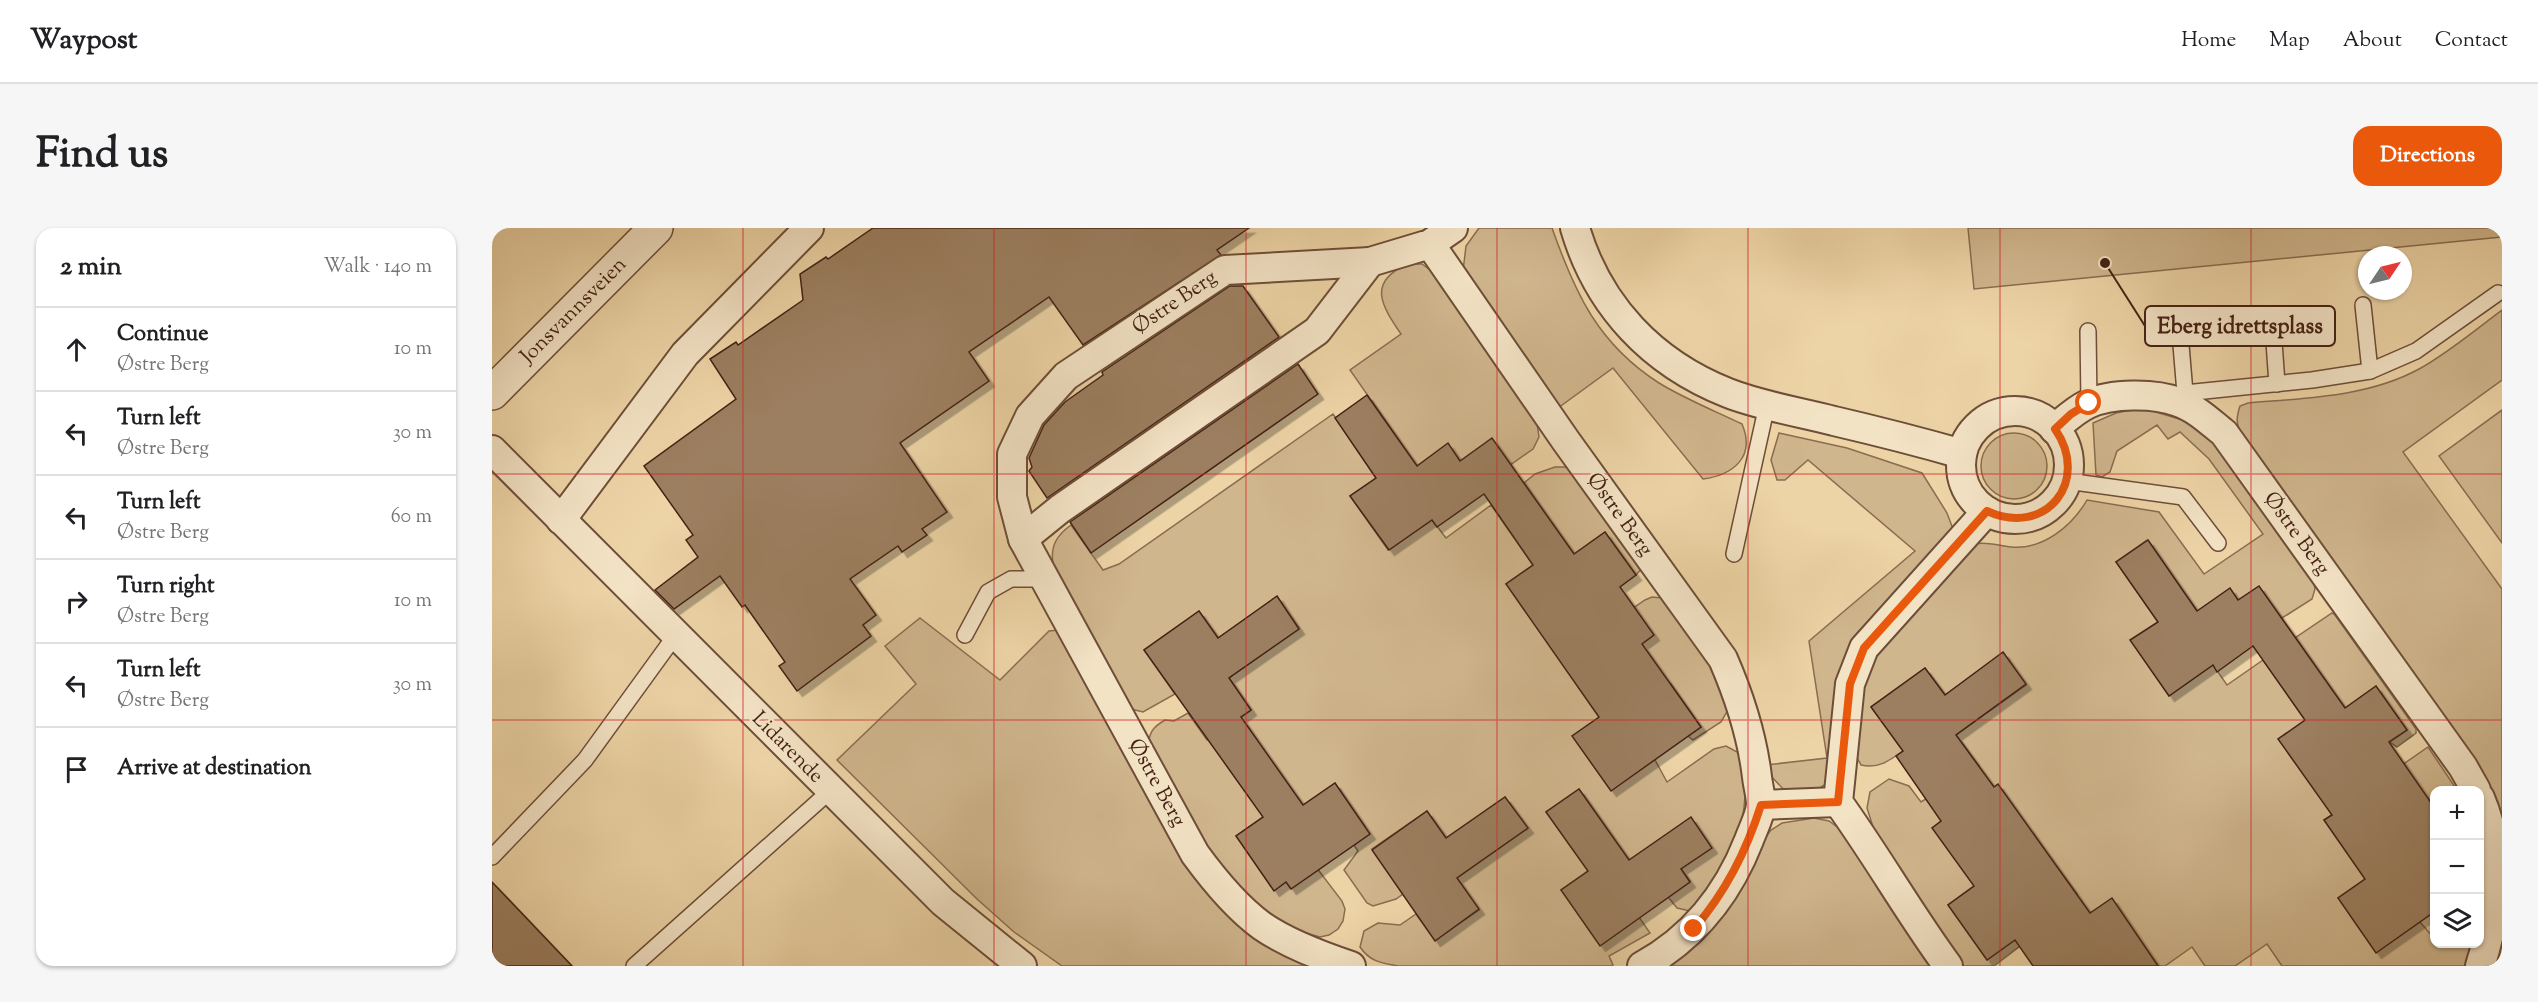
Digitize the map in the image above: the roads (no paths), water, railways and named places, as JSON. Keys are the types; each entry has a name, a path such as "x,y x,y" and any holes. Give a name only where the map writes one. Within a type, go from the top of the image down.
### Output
{"street":[{"name":"Jonsvannsveien","path":"492,393 656,228"},
{"path":"561,520 685,354 809,228"},
{"name":"Østre Berg","path":"1351,966 1289,940 1261,925 1210,875 1195,855 1023,539 1012,496 1012,454 1030,416 1066,376 1225,270 1370,262 1430,244 1453,228"},
{"path":"1575,228 1584,258 1601,290 1620,316 1667,360 1694,378 1729,393 1767,405 1962,454"},
{"name":"Østre Berg","path":"1430,244 1566,441 1723,659 1739,697 1753,747 1761,805 1744,853 1729,882 1711,909 1680,942 1663,955 1642,966"},
{"path":"1023,539 1060,509 1317,331 1370,262"},
{"name":"Østre Berg","path":"2055,429 2071,414 2089,403 2131,396 2156,396 2182,398 2224,433 2474,786"},
{"path":"2015,411 2029,413 2043,419 2055,429 2063,441 2068,456 2067,481 2057,500 2045,510 2031,517 2016,520 2001,518 1976,503 1963,480 1962,454 1975,429 1986,420 2015,411"},
{"name":"Lidarende","path":"492,450 675,636 943,902 1022,966"},
{"path":"1948,966 1919,926 1875,853 1838,802 1850,684 1864,648 1987,511"},
{"path":"1761,805 1838,802"},
{"path":"2480,966 2491,933 2497,904 2497,873 2492,837 2484,811"}],"lane":[{"path":"2179,321 2182,398 2370,371 2416,351 2498,293"},
{"path":"2363,305 2370,371"},
{"path":"2272,315 2277,384"},
{"path":"2088,330 2089,403"},
{"path":"1734,554 1767,405"},
{"path":"2067,481 2183,497 2218,543"},
{"path":"965,635 988,592 1011,579 1045,579"},
{"path":"492,857 585,760 675,636"},
{"path":"634,966 830,791"}],"place":[{"name":"Eberg idrettsplass","path":"2105,263"}]}
